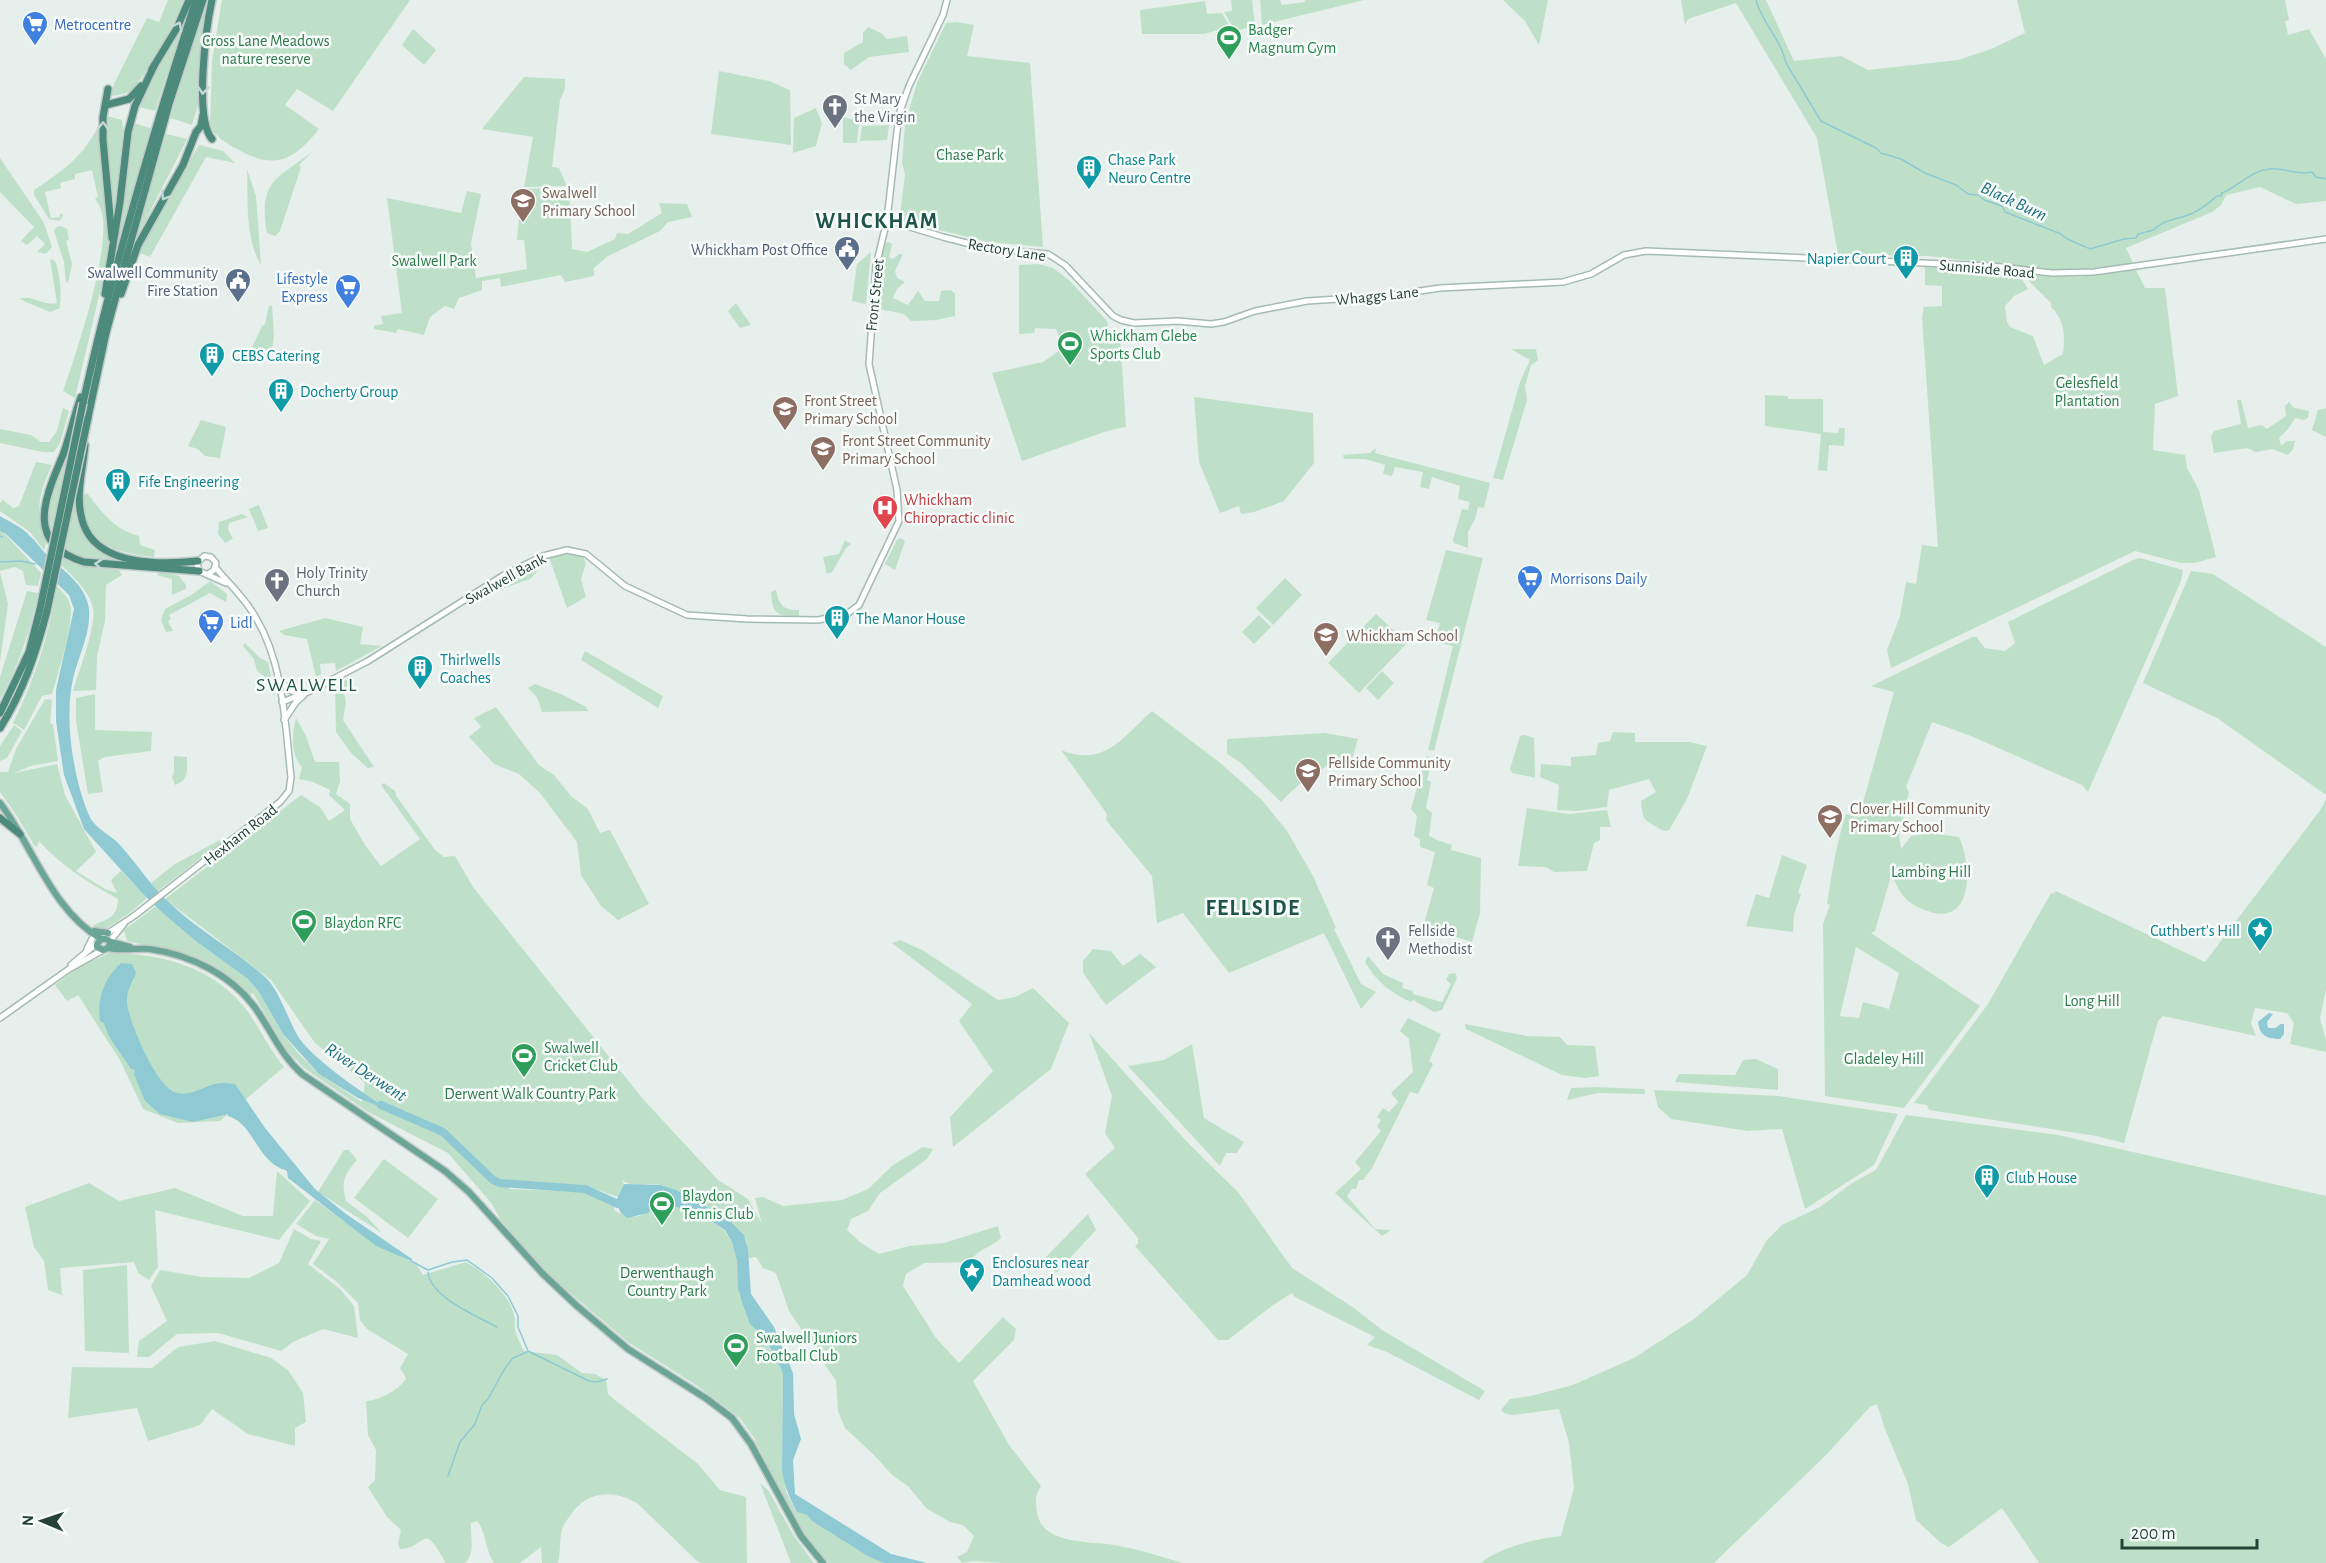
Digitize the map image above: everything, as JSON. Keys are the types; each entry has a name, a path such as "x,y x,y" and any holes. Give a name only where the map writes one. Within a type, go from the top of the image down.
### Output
{"highway":[{"path":"106,105 121,102 135,94 177,28 189,0"},
{"path":"1,712 29,652 44,610 101,325 162,104 196,0"},
{"path":"199,571 93,564 72,558 57,547 48,532 44,516 46,494 84,403 106,333 169,104 203,0"},
{"path":"212,0 202,95 203,116 208,133 213,139"},
{"path":"101,325 128,132 135,106 154,66"},
{"path":"108,88 103,117 103,141 111,223 111,264"},
{"path":"106,333 138,245 183,165 196,132 201,126 203,116"},
{"path":"84,403 87,418 80,507 82,522 89,535 110,553 135,560 198,561"},
{"path":"1,728 30,669 87,418"},
{"path":"0,818 20,834"}],"main road":[{"name":"Front Street","path":"898,527 897,490 869,364 876,266 887,220 899,114 909,86 940,22 947,0"},
{"name":"Rectory Lane","path":"887,220 986,248 1048,254 1065,265 1107,311"},
{"name":"Sunniside Road","path":"1646,251 1992,266 2072,273 2094,272 2326,239"},
{"name":"Whaggs Lane","path":"1107,311 1117,319 1129,322 1169,321 1211,324 1255,311 1307,301 1375,297 1454,286 1563,282 1592,274 1624,255 1646,251"},
{"name":"Swalwell Bank","path":"282,702 308,692 386,651 504,575 543,556 567,550 586,554 625,586 687,615 802,621 839,617 854,610 864,599 898,527"},
{"path":"210,556 215,560 215,567 208,574 199,571 198,561 202,557 210,556"},
{"name":"Hexham Road","path":"69,969 100,939 123,925 280,802 287,794 291,777 279,680 258,621 242,598 215,567"},
{"name":"Hexham Road","path":"208,574 228,583"},
{"path":"279,680 288,690 300,695"},
{"path":"284,720 296,702 308,692"},
{"path":"0,803 48,882 76,919 108,945"},
{"path":"76,919 81,920 96,932 100,939"},
{"path":"123,925 121,939 130,947"},
{"name":"Hexham Road","path":"108,945 123,925"},
{"path":"100,939 97,947 108,945 130,947 188,959 212,970 229,982 253,1005 282,1053 302,1074 445,1171 469,1192 543,1274 577,1306 628,1349 707,1399 732,1418 752,1444 801,1536 823,1563"},
{"path":"0,1018 69,969 108,945"}],"green space":[{"path":"168,0 183,0 154,59 131,90 111,96 114,84 147,18 159,22"},
{"path":"206,0 210,0 198,82 198,105 192,125 170,118"},
{"name":"Cross Lane Meadows nature reserve","path":"222,0 410,0 333,111 297,89 285,105 319,129 302,148 293,154 284,159 264,160 239,150 216,135 210,128 212,61"},
{"path":"1231,0 1252,0 1255,26 1235,31 1224,12 1232,11"},
{"path":"1260,0 1280,0 1282,5 1305,2 1305,0 1364,0 1262,25"},
{"path":"1503,0 1548,0 1539,45 1525,21"},
{"path":"1681,0 1766,0 1794,61 1841,56 1868,70 1958,60 1991,49 2025,33 2017,0 2285,0 2289,20 2285,21 2288,35 2309,29 2326,59 2326,201 2296,204 2260,187 2226,195 2221,205 2212,212 2126,248 2133,263 2081,270 2049,269 1927,256 1838,254 1817,138 1736,3 1688,19 1685,25"},
{"path":"1205,1 1207,14 1222,13 1233,32 1218,30 1204,34 1142,34 1140,10"},
{"path":"187,14 155,111 139,107 141,99"},
{"name":"Chase Park","path":"946,23 974,25 967,56 1030,63 1043,247 988,242 903,221 900,216 905,174 902,163 905,124 917,83"},
{"path":"868,27 881,33 887,39 907,36 909,52 869,57 851,70 844,64 844,53 863,42 863,33"},
{"path":"413,29 436,50 424,65 402,45"},
{"path":"719,71 769,81 790,90 791,145 711,134"},
{"path":"524,77 565,79 565,89 560,100 552,167 559,168 567,186 524,187 533,137 482,129"},
{"path":"816,108 822,123 816,146 793,153 794,118"},
{"path":"107,116 122,120 123,128 115,216 108,151"},
{"path":"843,117 859,121 857,143 843,143"},
{"path":"100,123 109,243 103,279 75,398 63,391 84,327 98,273 102,248 101,210 95,198 98,197 92,170 75,174 75,179 60,183 61,188 45,192 51,218 60,217 60,214 63,214 59,221 49,219 34,195 34,190 55,176 80,153"},
{"path":"133,123 151,128 118,245 130,138"},
{"path":"889,125 887,140 860,141 862,126"},
{"path":"166,134 187,139 151,208 133,251 131,250"},
{"path":"199,145 223,151 235,163 206,157 150,257 140,253 155,219"},
{"path":"312,152 299,165 301,167 280,231 275,236 267,233 265,202 268,192 279,176"},
{"path":"0,158 44,223 52,247 46,254 37,252 45,244 37,236 27,245 21,241 34,227 0,192"},
{"path":"247,169 256,196 261,265 250,231"},
{"name":"Swalwell Park","path":"569,188 572,249 587,252 615,239 617,233 628,234 662,213 659,203 687,204 692,217 668,222 660,231 608,256 594,268 594,276 565,282 561,275 501,287 500,278 482,281 482,290 459,298 454,309 445,306 430,317 424,335 398,329 396,333 374,329 374,326 383,324 381,316 402,313 387,198 461,213 467,191 481,194 471,243 476,278 527,269 524,240 517,240 519,217 517,189"},
{"path":"61,226 67,229 69,240 66,241 72,264 68,283 54,231 56,227"},
{"path":"888,242 892,244 889,258 893,259 903,254 895,271 897,278 905,282 897,289 893,298 908,305 918,291 925,301 939,301 941,291 951,290 955,294 955,316 936,320 911,321 904,314 879,309 875,294 877,276"},
{"path":"871,252 866,304 852,301 857,264"},
{"path":"50,259 55,261 57,266 60,308 50,312 19,299 29,298 52,304 57,303"},
{"name":"Whickham Glebe Sports Club","path":"1038,264 1053,268 1070,281 1107,321 1110,336 1120,335 1126,427 1107,431 1022,461 992,373 1043,362 1063,348 1056,329 1035,328 1034,333 1019,334 1019,265"},
{"name":"Gelesfield Plantation","path":"1925,267 1967,268 2019,274 2028,289 2014,296 2005,306 2007,322 2010,327 2033,336 2044,365 2063,354 2063,329 2051,303 2023,275 2077,277 2136,270 2145,288 2165,288 2178,396 2155,404 2153,450 2185,455 2187,468 2199,490 2216,557 2194,563 2181,563 2135,551 1891,668 1887,650 1900,616 1906,582 1916,584 1922,545 1938,547 1922,317 1924,307 1942,306 1942,286 1925,285"},
{"path":"736,303 751,325 740,328 728,311"},
{"path":"272,305 274,337 270,360 247,358 265,324 269,306"},
{"path":"1511,349 1536,349 1538,360 1531,365 1525,386 1527,400 1503,480 1493,478 1520,382 1530,360"},
{"path":"1765,395 1788,396 1788,399 1823,399 1823,432 1838,433 1839,428 1845,428 1844,446 1829,445 1827,471 1818,470 1821,434 1765,426"},
{"path":"1194,397 1313,413 1314,463 1284,501 1254,512 1241,514 1239,506 1220,513 1199,462"},
{"path":"2237,400 2241,400 2248,428 2261,425 2267,429 2286,416 2285,406 2289,402 2294,408 2309,411 2308,418 2304,420 2295,418 2279,438 2281,446 2287,441 2295,441 2288,455 2272,449 2256,452 2247,448 2214,453 2211,437 2214,431 2241,424"},
{"path":"63,408 69,411 60,443 54,452 43,452 0,443 0,429 31,435 41,442 49,442 57,431"},
{"path":"2326,408 2326,437 2312,430 2318,410"},
{"path":"201,420 226,427 220,458 205,456 198,449 188,446"},
{"path":"71,442 51,531 50,497"},
{"path":"1376,448 1375,453 1490,483 1484,508 1478,507 1468,532 1468,548 1454,543 1453,540 1462,509 1468,510 1470,502 1458,499 1460,486 1432,477 1429,489 1420,487 1423,472 1395,467 1392,476 1383,474 1385,465 1365,459 1344,459 1343,455 1370,453"},
{"path":"36,462 52,465 41,493 39,511 47,541 44,550 30,532 0,511 0,503 3,500 13,508 19,506"},
{"path":"77,479 78,515 88,538 108,553 142,564 81,559 64,550"},
{"path":"87,493 116,525 139,536 140,545 155,550 154,557 113,548 95,536 85,512 83,496"},
{"path":"259,505 268,528 258,531 249,509"},
{"path":"242,514 248,517 229,523 228,529 233,539 225,543 218,534 219,522"},
{"path":"0,531 41,573 38,586 26,585 23,571 15,567 0,571"},
{"path":"900,538 905,541 895,570 885,564"},
{"path":"845,540 851,544 846,548 832,572 827,574 823,557 839,554"},
{"path":"1446,550 1483,558 1434,751 1428,750 1453,646 1434,641 1440,623 1426,620"},
{"path":"569,552 583,557 586,564 581,579 586,597 567,608 549,557"},
{"path":"63,557 81,566 119,570 122,575 106,585 105,621 97,656 96,690 73,691 90,637 93,608 85,590 62,566"},
{"path":"2140,558 2183,570 2181,581 2088,792 2082,785 1971,736 1932,722 1906,787 1909,792 1899,835 1901,849 1911,836 1929,833 1959,837 1967,866 1965,894 1959,905 1950,912 1937,913 1920,908 1908,901 1899,890 1894,880 1893,869 1875,931 1871,933 1980,1006 1904,1108 1825,1096 1823,924 1830,905 1827,904 1846,814 1859,817 1894,692 1871,686 1972,637 1979,637 1977,638 1985,648 2005,651 2015,643 2008,622","holes":["1856,947 1899,973 1889,1009 1863,1002 1859,1018 1840,1016"]},
{"path":"538,563 536,573 530,579 488,592 505,579"},
{"path":"159,571 179,576 186,585 186,589 172,595 172,579 157,575"},
{"path":"2191,571 2213,574 2326,647 2326,795 2217,718 2143,683"},
{"path":"0,572 8,604 0,662"},
{"path":"1285,578 1302,595 1273,625 1256,608"},
{"path":"210,581 227,594 226,602 210,593 169,615 171,619 168,621 173,631 166,632 161,620 165,609 193,594"},
{"path":"57,587 67,597 71,606 67,640 52,694 42,696 24,730 13,723 40,656"},
{"path":"776,590 783,606 799,610 799,616 777,613 771,592"},
{"path":"27,591 38,593 35,607 18,661 0,699 0,677"},
{"path":"1376,614 1407,643 1359,693 1328,663"},
{"path":"1259,615 1271,627 1254,644 1242,632"},
{"path":"325,618 363,627 360,644 382,646 336,671 335,663 320,664 321,674 316,677 307,639 284,635 279,631"},
{"path":"245,643 260,658 268,662 275,695 270,693 264,676 257,671 254,659 243,646"},
{"path":"585,651 663,696 658,708 581,660"},
{"path":"1382,671 1394,683 1378,700 1366,688"},
{"path":"346,680 349,682 344,692 346,703 343,720 374,767 368,768 352,754 336,732 335,686"},
{"path":"535,684 563,695 586,707 588,711 542,712 537,697 528,688"},
{"path":"95,694 95,730 152,732 151,751 105,757 98,761 103,792 88,794 76,721 76,698"},
{"path":"45,699 52,700 50,723 53,724 58,761 31,766 14,773 57,764 65,795 96,852 76,871 105,889 117,893 111,880 121,871 147,898 104,930 94,928 94,925 112,916 118,899 76,873 39,841 37,847 34,845 0,792 0,772 8,772 16,749"},
{"path":"496,707 539,765 554,775 571,796 588,809 600,833 610,830 649,904 618,920 601,906 581,875 577,842 540,793 519,774 494,764 469,737 481,727 474,718"},
{"path":"1152,711 1219,762 1262,800 1287,831 1313,876 1336,928 1334,929 1361,984 1376,992 1361,1009 1324,933 1229,973 1183,913 1157,923 1152,876 1106,820 1107,814 1061,750 1076,755 1101,752 1122,740"},
{"path":"296,718 306,736 315,762 339,762 340,781 336,794 350,804 350,819 381,866 420,839 381,785 384,783 395,791 435,850 444,857 455,856 473,887 643,1099 718,1180 748,1199 762,1224 755,1198 763,1197 783,1206 842,1200 868,1189 893,1165 923,1147 933,1149 927,1159 880,1193 868,1211 851,1219 847,1230 861,1243 879,1254 909,1246 944,1243 998,1226 1001,1238 977,1253 970,1262 924,1263 906,1274 903,1286 936,1338 959,1363 1003,1317 1016,1329 1014,1340 973,1381 1009,1445 1041,1486 1036,1498 1037,1512 1041,1523 1048,1531 1070,1540 1120,1546 1183,1563 973,1561 962,1563 957,1557 967,1552 974,1536 963,1525 950,1522 926,1508 908,1486 892,1475 845,1428 838,1411 836,1381 789,1311 776,1273 763,1268 756,1257 748,1258 748,1246 738,1229 694,1199 662,1185 636,1185 622,1180 624,1184 618,1197 584,1185 509,1180 509,1189 583,1192 613,1201 615,1211 633,1217 643,1215 657,1204 670,1205 703,1216 724,1230 732,1242 737,1261 739,1294 755,1327 777,1359 783,1374 782,1469 786,1492 797,1512 807,1515 812,1521 869,1557 885,1563 829,1563 812,1546 795,1522 754,1438 740,1418 696,1385 628,1342 556,1281 500,1219 492,1204 448,1153 368,1112 304,1068 284,1047 253,993 249,996 212,966 188,955 127,941 124,930 156,906 197,942 248,979 259,992 283,1034 298,1053 319,1074 362,1102 365,1083 315,1043 271,980 165,899 301,795 320,807 329,821 345,810 329,795 330,790 313,782 299,779 302,767 295,756 293,744"},
{"path":"14,725 22,731 7,758 0,761 0,746"},
{"path":"1613,732 1635,733 1635,742 1690,742 1707,746 1687,799 1669,830 1660,829 1643,816 1641,801 1656,792 1649,779 1609,790 1607,807 1576,811 1557,810 1559,785 1540,777 1541,764 1571,766 1571,757 1596,755 1598,743 1610,741"},
{"path":"1325,733 1358,739 1352,759 1333,763 1323,768 1295,788 1281,802 1240,762 1227,754 1227,739"},
{"path":"1520,736 1534,738 1535,778 1512,773 1510,769"},
{"path":"174,756 187,757 185,778 175,785 172,777"},
{"path":"1426,756 1433,758 1427,780 1431,782 1426,808 1432,813 1429,836 1452,845 1451,850 1481,858 1480,913 1472,942 1423,927 1434,888 1427,885 1435,852 1420,847 1420,839 1414,836 1417,816 1411,809"},
{"name":"Long Hill","path":"2326,799 2326,989 2320,1018 2326,1040 2326,1052 2290,1044 2294,1023 2287,1013 2255,1008 2251,1023 2256,1036 2163,1016 2158,1021 2124,1143 2096,1136 1929,1110 1927,1105 1914,1103 1988,1004 2051,893 2054,894 2056,891 2205,962 2321,809"},
{"path":"1527,808 1569,814 1607,810 1611,827 1600,827 1600,840 1594,843 1587,871 1554,872 1546,867 1518,866"},
{"path":"220,840 222,842 158,891 151,883 175,864"},
{"path":"1782,855 1807,865 1798,893 1801,894 1794,915 1793,932 1746,926 1756,894 1769,898"},
{"path":"900,940 924,951 998,1000 1015,997 1033,988 1069,1023 1051,1069 953,1147 950,1117 993,1071 959,1021 972,1004 892,943"},
{"path":"1093,949 1111,951 1123,966 1140,954 1156,967 1106,1005 1083,973 1083,961"},
{"path":"110,953 169,960 187,966 221,984 249,1013 284,1067 220,1121 178,1123 143,1109 120,1060 78,995 67,1001 55,985 80,966"},
{"path":"1368,956 1383,974 1403,983 1402,988 1413,991 1413,994 1442,1002 1451,984 1446,980 1449,974 1455,973 1457,978 1442,1010 1434,1012 1413,1000 1411,1002 1404,999 1385,986 1365,962"},
{"path":"1408,1018 1441,1034 1429,1061 1433,1064 1418,1094 1410,1092 1372,1168 1363,1180 1359,1180 1356,1189 1352,1189 1347,1196 1375,1229 1391,1230 1382,1236 1335,1193 1361,1169 1355,1162 1381,1131 1377,1126 1381,1120 1377,1117 1383,1108 1389,1112 1398,1102 1391,1093 1413,1072 1409,1039 1400,1031"},
{"path":"1465,1024 1527,1036 1560,1037 1567,1045 1595,1046 1599,1076 1585,1078 1562,1075 1466,1029"},
{"path":"1089,1033 1188,1143 1238,1192 1292,1268 1354,1308 1382,1330 1485,1391 1479,1400 1387,1352 1367,1345 1375,1337 1295,1297 1292,1293 1228,1340 1218,1340 1135,1246 1138,1244 1138,1238 1085,1174 1115,1148 1105,1133 1112,1096"},
{"path":"1192,1044 1204,1118 1244,1142 1237,1153 1226,1153 1220,1166 1128,1066 1164,1060"},
{"path":"1756,1059 1778,1069 1778,1090 1675,1082 1679,1074 1735,1075 1743,1060"},
{"path":"1571,1088 1644,1089 1645,1094 1598,1093 1567,1100"},
{"path":"1654,1090 1778,1096 1898,1114 1874,1165 1805,1209 1782,1129 1748,1131 1671,1119 1658,1107"},
{"path":"1906,1115 2058,1135 2326,1196 2326,1563 2039,1563 2002,1508 1949,1547 1941,1543 1916,1520 1908,1484 1877,1404 1870,1407 1826,1455 1714,1563 1481,1563 1497,1553 1519,1545 1561,1536 1574,1488 1569,1443 1559,1409 1512,1415 1501,1410 1510,1399 1573,1385 1634,1358 1694,1319 1747,1275 1767,1240 1782,1225 1820,1207 1852,1183 1876,1170"},
{"path":"344,1150 349,1150 357,1160 345,1179 346,1201 366,1216 382,1233 318,1192"},
{"path":"384,1159 438,1199 408,1238 354,1198"},
{"path":"277,1171 310,1201 279,1240 155,1210 158,1267 149,1280 138,1273 134,1262 60,1268 62,1295 48,1290 44,1261 34,1247 25,1207 89,1183 119,1201 175,1188 243,1216 273,1216"},
{"path":"315,1200 367,1238 417,1265 423,1275 466,1262 481,1272 507,1299 515,1317 516,1332 524,1351 557,1355 582,1373 595,1374 606,1380 608,1394 698,1464 720,1490 746,1497 747,1563 697,1561 637,1503 610,1494 585,1501 571,1514 562,1530 558,1563 542,1563 541,1547 520,1563 494,1563 477,1521 471,1523 471,1549 465,1563 446,1563 428,1539 400,1549 398,1543 401,1530 387,1517 368,1487 375,1480 376,1450 368,1435 366,1401 389,1394 403,1382 406,1378 400,1368 408,1354 367,1329 360,1320 358,1303 337,1282 313,1264 329,1239 316,1236 296,1224"},
{"path":"1088,1214 1096,1230 1056,1273 1045,1258"},
{"path":"294,1229 311,1239 321,1241 308,1264 340,1289 354,1306 358,1338 323,1329 293,1342 281,1351 218,1333 177,1334 149,1357 137,1357 139,1341 167,1321 151,1286 160,1270 202,1277 249,1278 279,1263"},
{"path":"127,1265 129,1353 85,1351 83,1270"},
{"path":"215,1341 271,1358 288,1370 303,1393 306,1422 295,1428 295,1446 248,1434 212,1409 200,1425 148,1441 137,1408 68,1418 72,1367 152,1368 178,1347"},
{"path":"760,1483 768,1490 794,1536 814,1563 791,1563"}],"water":[{"path":"0,516 27,533 78,585 87,600 88,627 73,679 69,712 74,765 91,818 98,827 120,845 165,899 271,983 299,1038 317,1057 342,1078 391,1111 358,1098 319,1074 283,1034 259,992 248,979 197,942 165,915 84,829 64,775 56,721 56,690 74,609 69,595 6,534 0,531"},
{"path":"121,963 132,964 136,973 127,1003 138,1039 153,1068 169,1089 183,1094 215,1084 235,1084 265,1128 315,1189 346,1214 412,1259 411,1261 376,1246 288,1178 287,1171 271,1162 243,1125 228,1114 193,1122 160,1114 145,1101 134,1074 135,1070 131,1069 112,1041 104,1023 100,1021 99,1012 103,989 110,975"},
{"path":"2269,1013 2273,1014 2267,1022 2268,1028 2284,1024 2284,1034 2280,1039 2268,1037 2260,1031 2258,1022"},
{"path":"624,1184 661,1185 676,1190 727,1218 744,1235 748,1249 751,1294 774,1327 793,1373 794,1414 801,1439 793,1460 795,1494 891,1554 927,1563 884,1563 869,1557 812,1521 807,1515 797,1512 787,1491 782,1469 783,1374 777,1359 762,1335 750,1324 738,1289 737,1261 732,1242 725,1230 703,1216 670,1205 657,1204 648,1213 627,1218 621,1213 614,1200 617,1199"}],"waterway":[{"name":"Black Burn","path":"1756,0 1784,54 1786,63 1821,121 1876,148 1881,153 1901,159 1925,173 1956,185 1968,194 1978,195 1984,200 2002,206 2005,212 2061,234 2090,249 2124,239 2136,238 2138,234 2154,230 2167,221 2193,213 2262,170 2312,172 2316,177 2326,179"},
{"path":"0,562 21,561 35,564"},
{"name":"River Derwent","path":"381,1105 443,1132 493,1180 500,1183 585,1189 618,1204 624,1203"},
{"path":"411,1261 428,1270 467,1260 492,1278 508,1296 518,1316 518,1327 528,1351 589,1381 597,1382 607,1379"},
{"path":"428,1272 437,1290 445,1297 497,1327"},
{"path":"448,1476 460,1442 475,1424 482,1405 488,1399 505,1368 513,1358 527,1352"}],"place":[{"name":"Metrocentre","path":"35,47"},
{"name":"Badger Magnum Gym","path":"1229,61"},
{"name":"St Mary the Virgin","path":"835,130"},
{"name":"Chase Park Neuro Centre","path":"1089,191"},
{"name":"Swalwell Primary School","path":"523,224"},
{"name":"Whickham Post Office","path":"847,272"},
{"name":"Napier Court","path":"1906,281"},
{"name":"Swalwell Community Fire Station","path":"238,304"},
{"name":"Lifestyle Express","path":"348,310"},
{"name":"Whickham Glebe Sports Club","path":"1070,367"},
{"name":"CEBS Catering","path":"212,378"},
{"name":"Docherty Group","path":"281,414"},
{"name":"Front Street Primary School","path":"785,432"},
{"name":"Front Street Community Primary School","path":"823,472"},
{"name":"Fife Engineering","path":"118,504"},
{"name":"Whickham Chiropractic clinic","path":"885,531"},
{"name":"Morrisons Daily","path":"1530,601"},
{"name":"Holy Trinity Church","path":"277,604"},
{"name":"The Manor House","path":"837,641"},
{"name":"Lidl","path":"211,645"},
{"name":"Whickham School","path":"1326,658"},
{"name":"Thirlwells Coaches","path":"420,691"},
{"name":"Fellside Community Primary School","path":"1308,794"},
{"name":"Clover Hill Community Primary School","path":"1830,840"},
{"name":"Blaydon RFC","path":"304,945"},
{"name":"Cuthbert's Hill","path":"2260,953"},
{"name":"Fellside Methodist","path":"1388,962"},
{"name":"Swalwell Cricket Club","path":"524,1079"},
{"name":"Club House","path":"1987,1200"},
{"name":"Blaydon Tennis Club","path":"662,1227"},
{"name":"Enclosures near Damhead wood","path":"972,1294"},
{"name":"Swalwell Juniors Football Club","path":"736,1369"}],"district":[{"name":"WHICKHAM","path":"877,220"},
{"name":"SWALWELL","path":"307,684"},
{"name":"FELLSIDE","path":"1253,907"}],"park label":[{"name":"Lambing Hill","path":"1931,871"},
{"name":"Gladeley Hill","path":"1884,1058"},
{"name":"Derwent Walk Country Park","path":"530,1093"},
{"name":"Derwenthaugh Country Park","path":"667,1281"}]}
